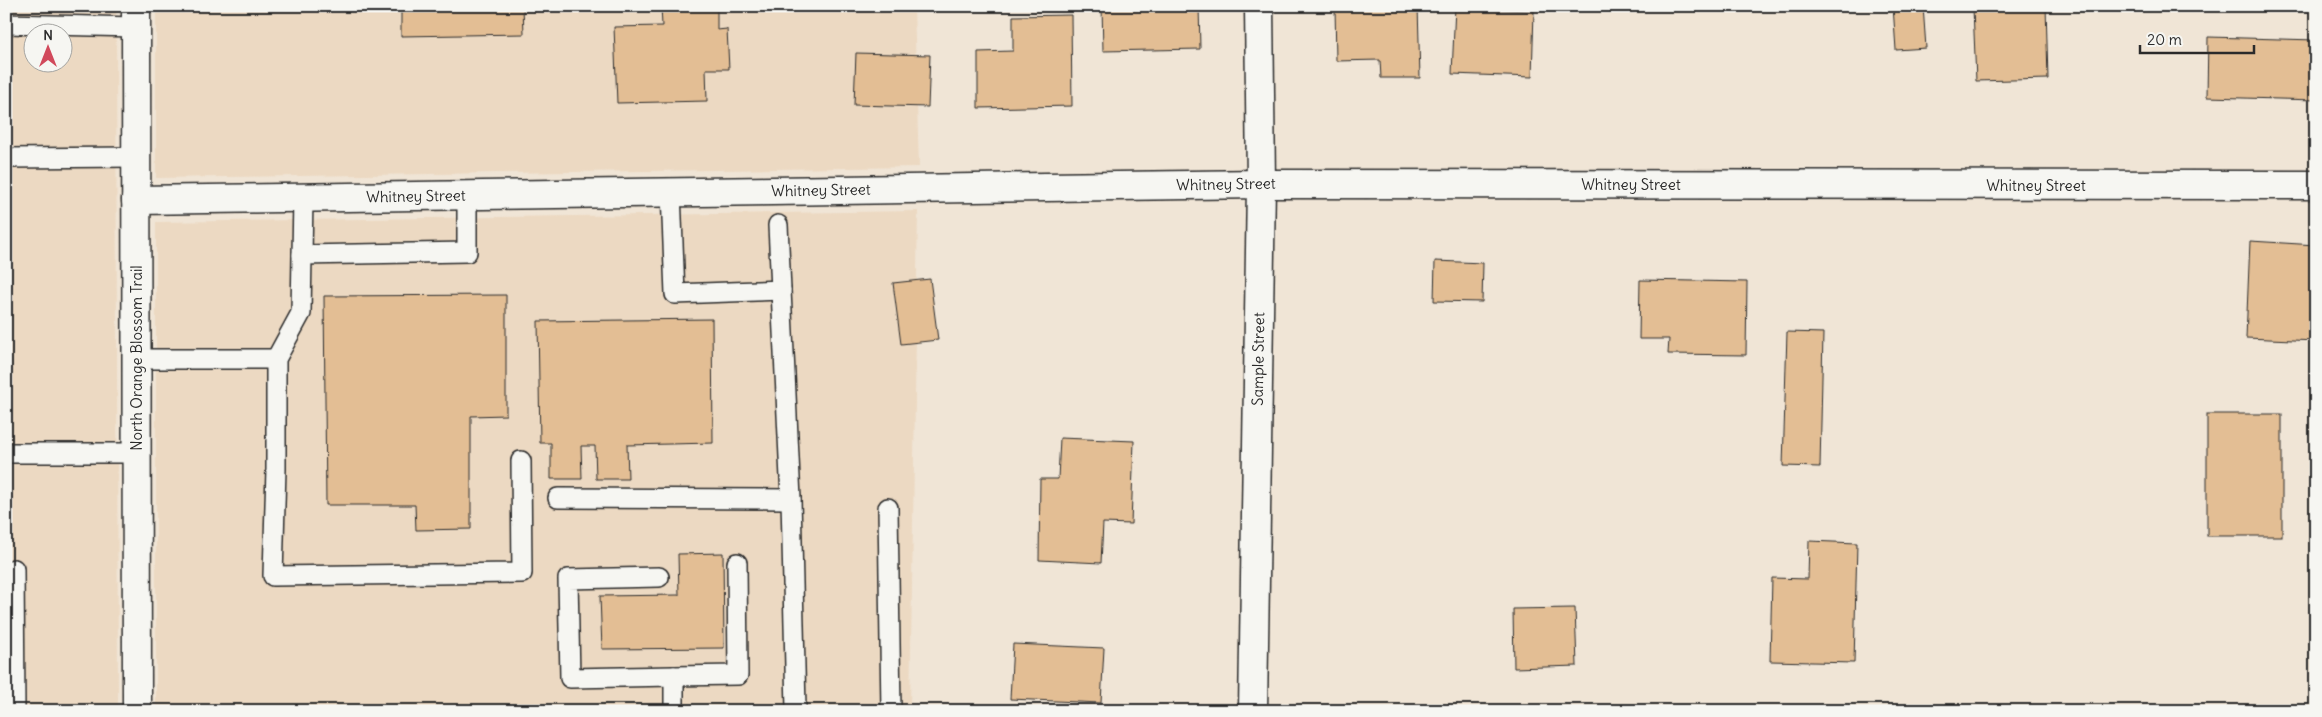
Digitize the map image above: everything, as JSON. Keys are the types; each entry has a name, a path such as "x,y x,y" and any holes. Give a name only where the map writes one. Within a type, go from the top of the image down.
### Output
{"street":[{"name":"Sample Street","path":"1253,711 1261,184 1259,6"},
{"name":"North Orange Blossom Trail","path":"136,17 137,711"},
{"name":"Whitney Street","path":"136,200 1261,184 2316,185"}],"lane":[{"path":"6,24 136,17"},
{"path":"6,158 136,157"},
{"path":"671,192 675,294 781,290"},
{"path":"302,255 467,252 467,196"},
{"path":"304,198 301,313 276,359 276,469 273,576 522,573 521,461"},
{"path":"778,225 791,499 796,709"},
{"path":"136,359 276,359"},
{"path":"6,453 136,453"},
{"path":"558,498 791,499"},
{"path":"888,508 891,711"},
{"path":"659,577 568,579 570,678 738,675 738,563"},
{"path":"14,569 15,711"},
{"path":"674,676 674,711"}],"shaded area":[{"path":"6,6 116,6 118,711 6,711"},
{"path":"156,6 914,6 919,167 156,178"},
{"path":"918,211 910,711 156,711 156,222"}],"building":[{"path":"401,6 523,6 524,34 401,36"},
{"path":"661,6 717,6 717,30 727,29 729,69 706,69 707,101 617,103 614,27 662,26"},
{"path":"1102,6 1199,6 1200,49 1103,51"},
{"path":"1335,6 1418,6 1420,78 1381,78 1380,60 1336,61"},
{"path":"1455,6 1498,6 1498,10 1534,11 1532,77 1452,74"},
{"path":"1893,6 1923,6 1926,48 1896,50"},
{"path":"2046,6 2048,79 1976,81 1973,8"},
{"path":"1071,15 1072,106 978,108 978,52 1013,51 1013,16"},
{"path":"2208,37 2316,40 2316,100 2207,97"},
{"path":"856,53 930,55 928,107 854,105"},
{"path":"2250,241 2316,245 2316,341 2246,338"},
{"path":"1435,261 1483,263 1482,302 1434,301"},
{"path":"930,279 938,340 901,344 893,283"},
{"path":"1640,280 1747,282 1746,355 1668,354 1669,339 1639,339"},
{"path":"506,295 506,415 471,416 471,529 416,530 415,505 326,505 324,296"},
{"path":"712,319 713,443 627,445 628,479 596,479 595,446 581,446 582,479 551,479 551,443 540,443 538,321"},
{"path":"1787,332 1823,333 1820,467 1783,466"},
{"path":"2207,414 2282,414 2282,536 2207,536"},
{"path":"1060,438 1134,441 1131,524 1103,523 1101,563 1039,560 1040,479 1058,479"},
{"path":"1809,541 1857,543 1854,663 1770,661 1772,578 1808,579"},
{"path":"723,553 724,648 602,649 600,596 679,595 678,554"},
{"path":"1575,608 1577,666 1514,668 1513,609"},
{"path":"1013,644 1104,648 1101,703 1010,699"}]}
